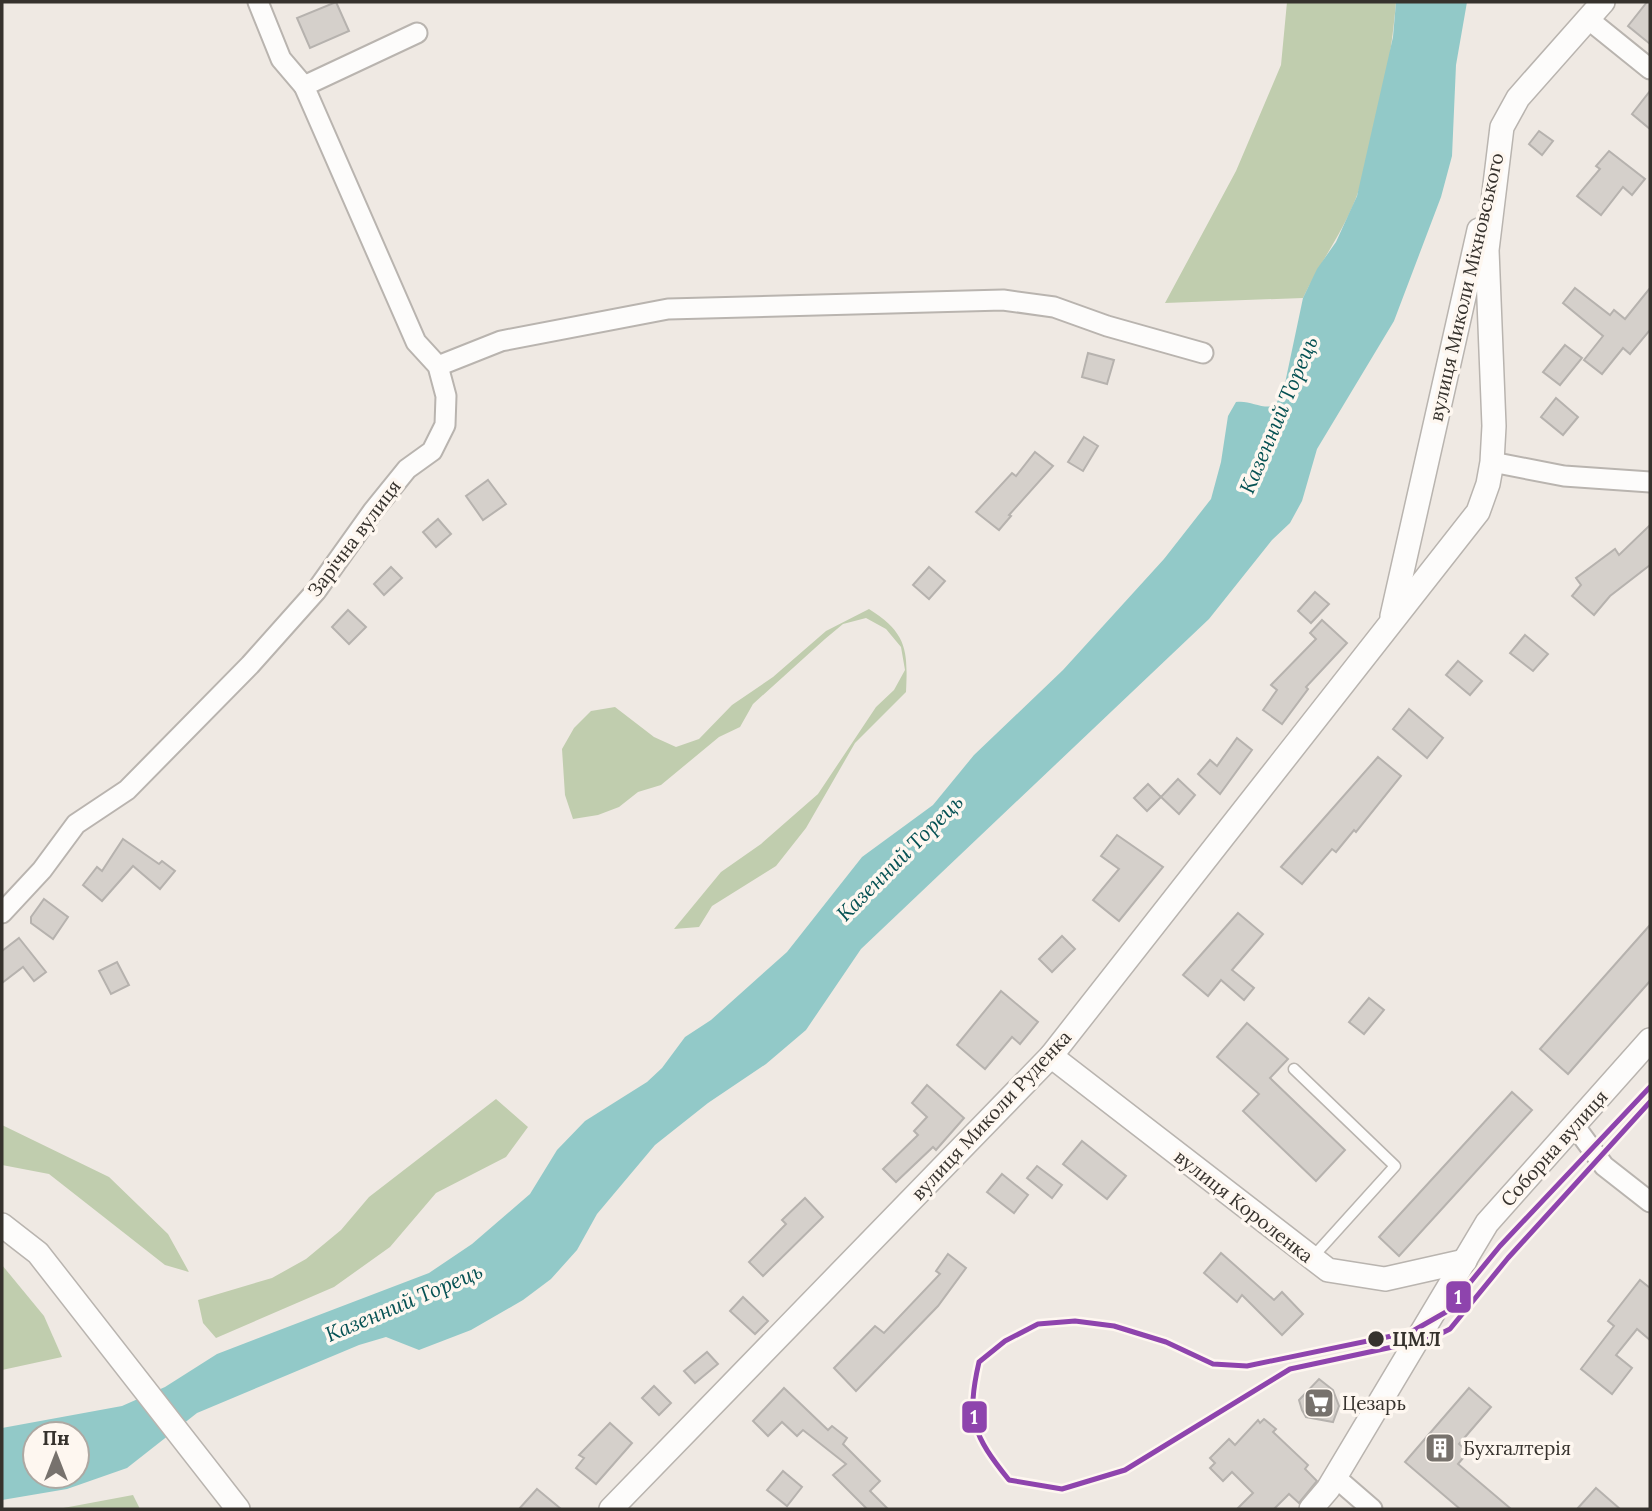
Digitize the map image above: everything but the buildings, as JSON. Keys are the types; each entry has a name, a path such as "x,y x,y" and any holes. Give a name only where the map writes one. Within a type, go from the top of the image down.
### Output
{"street":[{"name":"Зарічна вулиця","path":"2,914 41,870 76,824 127,790 250,665 316,591 373,511 407,469 432,451 445,425 446,396 438,366 416,342 304,86 281,59 258,2"},
{"path":"1595,10 1650,69"},
{"name":"вулиця Миколи Міхновського","path":"1430,446 1502,127 1518,99 1595,10"},
{"path":"304,86 417,33"},
{"name":"вулиця Миколи Міхновського","path":"1492,462 1494,426 1488,250 1502,127"},
{"path":"438,366 501,341 668,309 1003,300 1055,307 1107,326 1203,353"},
{"name":"вулиця Миколи Руденка","path":"1390,625 1430,446"},
{"path":"1492,462 1564,477 1650,482"},
{"name":"вулиця Миколи Руденка","path":"611,1509 1051,1056 1478,512 1492,462"},
{"name":"Соборна вулиця","path":"1311,1509 1335,1477 1487,1223 1650,1040"},
{"name":"вулиця Короленка","path":"1051,1056 1328,1270 1385,1279 1465,1261"},
{"path":"1574,1125 1604,1166 1650,1202"},
{"path":"2,1225 38,1253 238,1509"},
{"path":"1335,1477 1372,1509"}],"lane":[{"path":"1294,1069 1395,1166 1311,1259"}],"green space":[{"path":"1287,2 1396,2 1382,101 1356,198 1303,298 1165,303 1236,171 1281,65"},
{"path":"869,609 898,635 905,654 906,692 855,743 806,828 776,866 712,906 699,927 674,929 721,872 761,844 818,794 876,707 894,690 905,670 901,647 886,629 866,618 843,624 753,704 740,727 719,737 661,785 638,792 619,807 598,815 573,819 565,795 562,749 574,728 591,711 615,707 654,737 676,747 699,739 732,705 773,677 826,631"},
{"path":"496,1099 528,1127 506,1157 436,1193 390,1247 334,1287 216,1338 203,1323 198,1300 272,1278 306,1259 341,1230 369,1197"},
{"path":"2,1125 109,1177 168,1234 189,1272 165,1265 49,1174 2,1165"},
{"path":"2,1265 44,1316 62,1357 2,1370"},
{"path":"133,1495 140,1509 58,1509"}],"water":[{"name":"Казенний Торець","path":"1396,2 1467,2 1456,65 1452,156 1441,197 1394,321 1317,449 1302,501 1290,523 1272,540 1209,619 861,949 806,1030 766,1064 708,1103 655,1145 597,1214 577,1250 551,1279 523,1300 471,1330 419,1350 386,1337 359,1345 197,1413 127,1468 91,1481 91,1420 46,1420 122,1406 165,1387 217,1354 429,1273 472,1244 530,1194 557,1150 585,1121 647,1082 662,1068 685,1037 711,1020 787,952 862,857 933,805 974,755 1063,670 1164,559 1211,499 1221,462 1228,416 1236,402 1275,406 1284,388 1303,298 1317,269 1336,242 1357,196 1393,37"},
{"path":"21,1425 21,1490 61,1490 2,1500 2,1428"}],"transit line":[{"name":"1","path":"1650,1087 1500,1246 1446,1312 1411,1332 1247,1366 1213,1364 1166,1342 1114,1326 1075,1321 1038,1324 1005,1341 979,1362 973,1413 980,1438 1009,1480 1062,1489 1125,1470 1290,1369 1430,1339 1450,1329 1508,1258 1650,1102"}],"place":[{"name":"ЦМЛ","path":"1376,1339"},
{"name":"Цезарь","path":"1319,1403"},
{"name":"Бухгалтерія","path":"1440,1448"}]}
